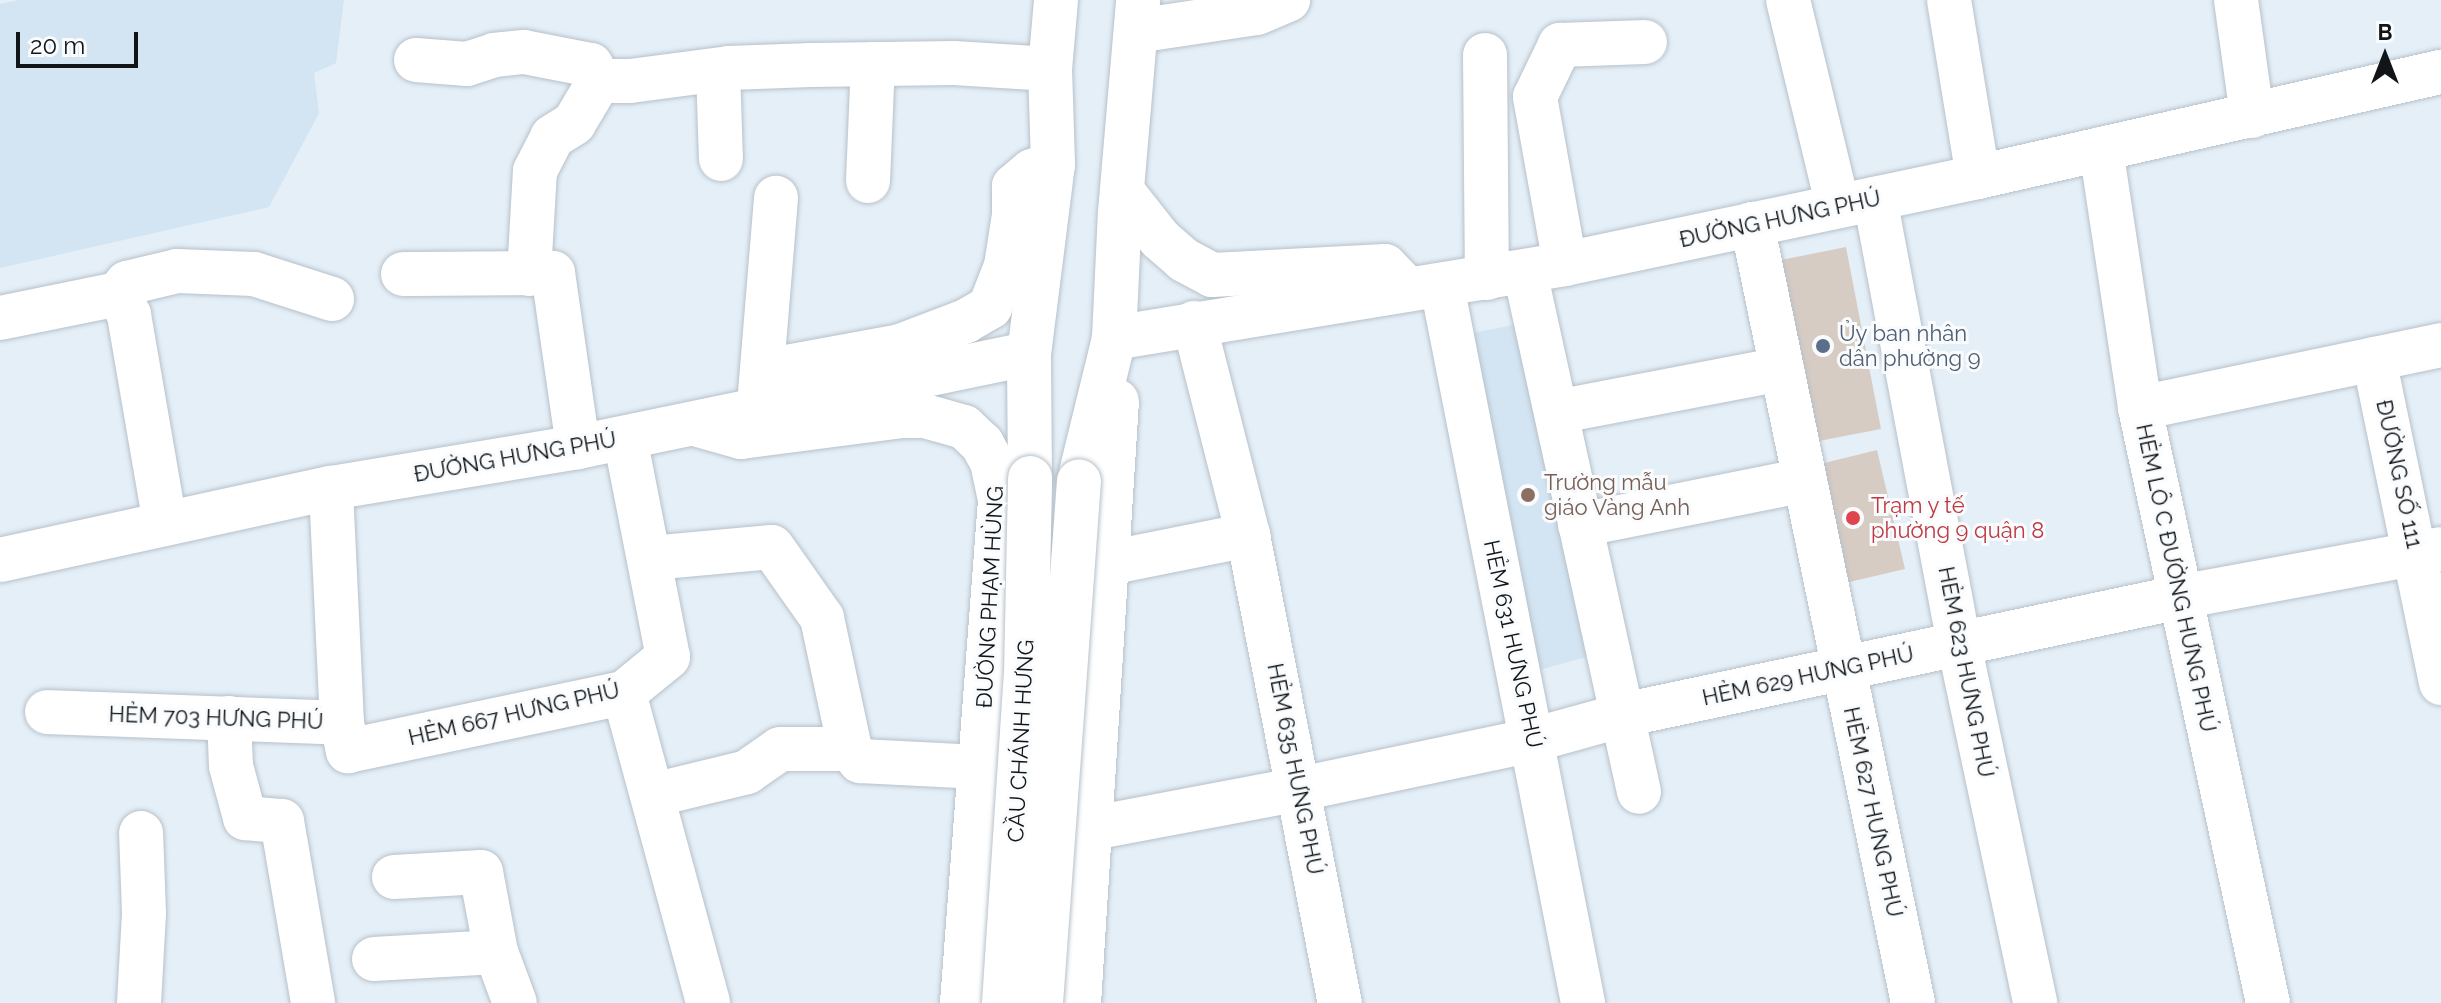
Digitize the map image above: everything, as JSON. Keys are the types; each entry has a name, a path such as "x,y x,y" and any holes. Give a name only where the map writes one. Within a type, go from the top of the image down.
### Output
{"street":[{"name":"ĐƯỜNG PHẠM HÙNG","path":"1030,478 1029,354 1053,164 1050,69 1056,0"},
{"path":"1114,338 1122,191 1137,15 1257,13 1288,0"},
{"name":"HẺM 623 HƯNG PHÚ","path":"1788,0 1857,202 1959,644 2035,1003"},
{"path":"1949,0 1978,177"},
{"path":"2236,0 2252,116"},
{"path":"1526,271 1535,97 1560,45 1645,42"},
{"path":"416,60 467,64 494,55 524,52 591,65 594,89 574,123 552,137 535,171 529,274"},
{"path":"1485,55 1526,271 1639,792"},
{"path":"594,89 630,81 718,70 954,63 1050,69"},
{"path":"868,181 873,64"},
{"path":"718,70 721,159"},
{"name":"ĐƯỜNG HƯNG PHÚ","path":"1114,338 1526,271 1978,177 2441,72"},
{"name":"HẺM LÔ C ĐƯỜNG HƯNG PHÚ","path":"2101,149 2140,408 2268,1003"},
{"path":"759,408 770,377 787,367 900,346 966,321 990,307 1006,266 1014,215 1014,186 1032,171 1053,164"},
{"path":"1122,191 1160,239 1184,260 1212,275 1385,266 1424,287"},
{"path":"759,408 776,198"},
{"name":"HẺM 627 HƯNG PHÚ","path":"1752,224 1913,1003"},
{"path":"0,318 118,294 127,283 177,271 254,274 332,299"},
{"path":"403,274 553,273 578,447"},
{"name":"HẺM 631 HƯNG PHÚ","path":"1424,287 1533,740 1583,1003"},
{"path":"118,294 129,315 165,523"},
{"name":"HẺM 635 HƯNG PHÚ","path":"1194,323 1248,535 1340,1003"},
{"name":"CẦU CHÁNH HƯNG","path":"1041,1003 1079,481 1114,338"},
{"path":"2140,408 2441,345"},
{"name":"ĐƯỜNG HƯNG PHÚ","path":"0,560 331,488 625,438 1029,354"},
{"name":"ĐƯỜNG SỐ 111","path":"2374,359 2429,551 2441,683"},
{"path":"1556,412 1782,369"},
{"path":"1079,1003 1077,828 1108,563 1117,401"},
{"name":"ĐƯỜNG PHẠM HÙNG","path":"695,424 741,437 903,416 925,416 964,427 982,444 992,462 1000,500 980,767 991,814 962,1003"},
{"name":"HẺM 667 HƯNG PHÚ","path":"342,723 348,751 624,693 668,657 625,438"},
{"name":"CẦU CHÁNH HƯNG","path":"1004,1003 1026,674 1030,478"},
{"path":"1580,525 1805,480"},
{"name":"HẺM 703 HƯNG PHÚ","path":"47,712 342,723 331,488"},
{"path":"1108,563 1248,535"},
{"path":"651,558 772,547 822,618 850,749 860,761 980,767"},
{"name":"HẺM 629 HƯNG PHÚ","path":"1077,828 1300,789 1533,740 1623,715 2180,597 2429,551"},
{"path":"624,693 708,1003"},
{"path":"229,718 231,766 245,818 282,821 313,1003"},
{"path":"653,795 747,772 780,749 850,749"},
{"path":"139,1003 144,913 141,833"},
{"path":"394,877 481,872 496,952 515,1003"},
{"path":"374,959 496,952"}],"shaded area":[{"path":"19,0 344,0 336,63 314,73 319,113 269,207 0,268 0,4"},
{"name":"Trường mẫu giáo Vàng Anh","path":"1529,322 1597,654 1525,674 1462,335"}],"building":[{"name":"Ủy ban nhân dân phường 9","path":"1846,247 1881,429 1798,445 1766,263"},
{"name":"Trạm y tế phường 9 quận 8","path":"1877,450 1905,569 1828,587 1804,468"}],"place":[{"name":"Ủy ban nhân dân phường 9","path":"1823,346"},
{"name":"Trường mẫu giáo Vàng Anh","path":"1528,495"},
{"name":"Trạm y tế phường 9 quận 8","path":"1853,518"}]}
